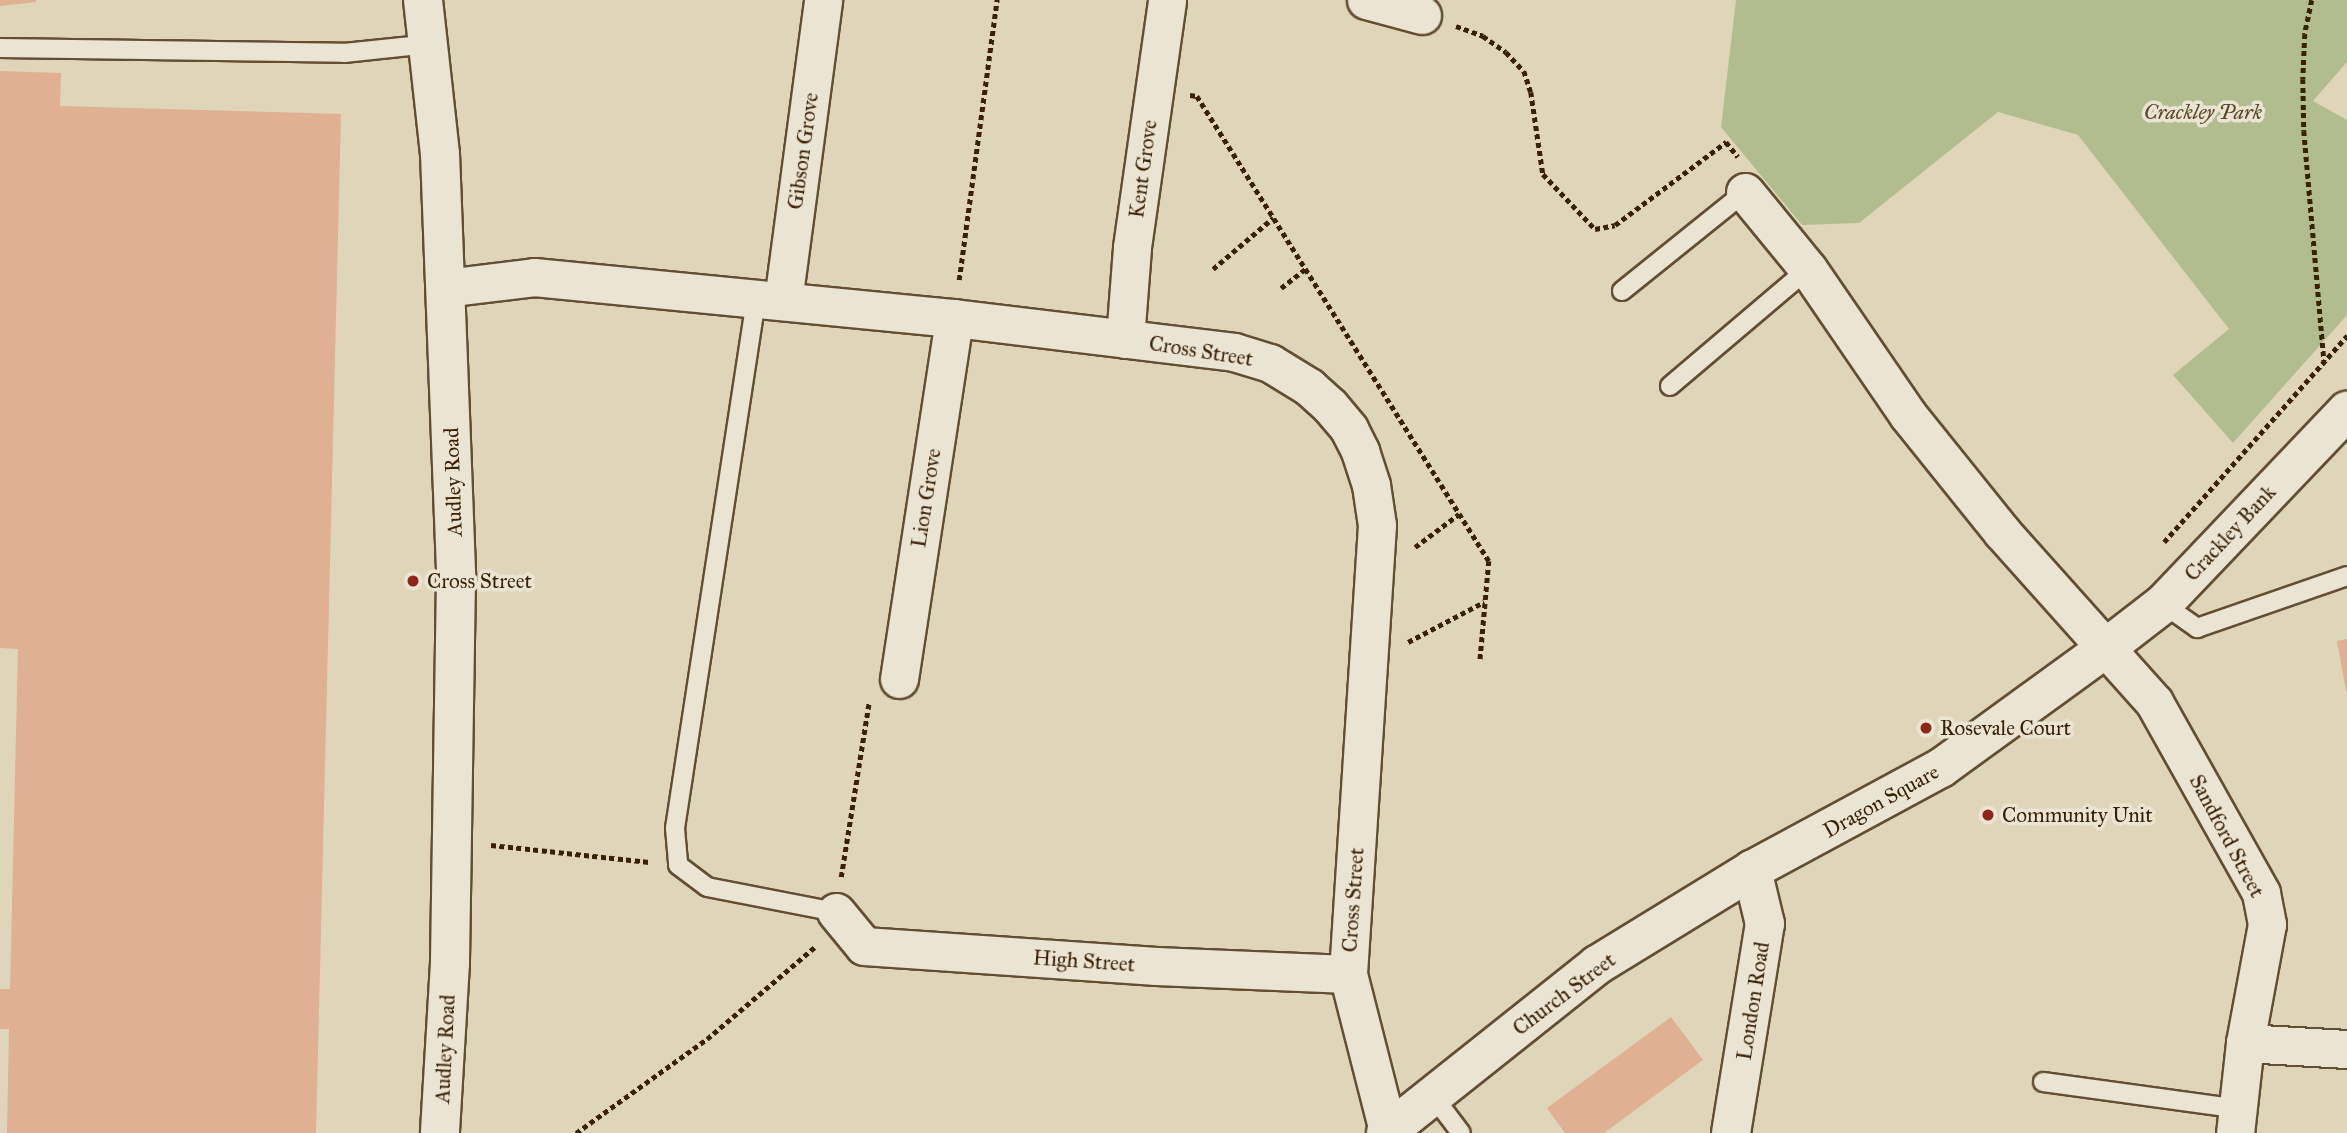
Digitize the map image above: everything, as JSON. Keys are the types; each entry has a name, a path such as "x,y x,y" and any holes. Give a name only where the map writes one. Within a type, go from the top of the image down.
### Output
{"street":[{"name":"Audley Road","path":"423,0 440,153 456,578 450,963 440,1133"},
{"name":"Gibson Grove","path":"769,300 823,0"},
{"name":"Kent Grove","path":"1125,339 1132,247 1167,0"},
{"path":"1366,0 1422,15"},
{"path":"1745,192 1808,269 1908,415 2002,532 2106,648"},
{"name":"Cross Street","path":"445,288 534,277 954,318 1234,352 1270,363 1309,387 1330,406 1349,429 1371,485 1377,525 1348,974 1387,1132"},
{"name":"Lion Grove","path":"899,679 954,318"},
{"name":"Crackley Bank","path":"2106,648 2163,604 2347,411"},
{"name":"Dragon Square","path":"1752,870 1941,768 2106,648"},
{"name":"Sandford Street","path":"2106,648 2154,702 2261,892 2267,924 2245,1043 2237,1121"},
{"name":"Church Street","path":"1387,1132 1597,965 1752,870"},
{"name":"London Road","path":"1732,1133 1765,924 1752,870"},
{"name":"High Street","path":"836,912 864,946 1156,966 1348,974"},
{"path":"2245,1043 2347,1049"}],"lane":[{"path":"0,48 344,53 429,44"},
{"path":"1622,291 1745,192"},
{"path":"1670,386 1808,269"},
{"path":"769,300 675,828 678,865 707,887 836,912"},
{"path":"2163,604 2197,628 2347,576"},
{"path":"2043,1082 2237,1121"},
{"path":"1433,1096 1461,1133"}],"path":[{"path":"954,318 997,0"},
{"path":"2312,0 2303,68 2304,131 2324,362"},
{"path":"1422,15 1483,36 1506,52 1524,71 1531,92 1543,174 1595,229 1615,225 1726,142 1758,180 1745,192"},
{"path":"1154,90 1196,96 1489,561 1480,662"},
{"path":"1213,269 1273,218"},
{"path":"1281,288 1305,269"},
{"path":"2162,543 2347,335"},
{"path":"1368,664 1485,602"},
{"path":"452,841 678,865"}],"green space":[{"name":"Crackley Park","path":"1736,0 2347,0 2347,62 2313,101 2347,120 2347,315 2233,443 2173,375 2229,329 2078,135 1998,112 1859,223 1802,225 1721,127"}],"building":[{"path":"0,0 36,0 36,2 0,6"},
{"path":"0,71 61,73 60,106 341,114 316,1133 7,1133 9,1029 0,1029 0,989 10,989 18,649 0,648"},
{"path":"2347,639 2347,691 2346,691 2337,641"},
{"path":"1671,1017 1703,1060 1604,1133 1565,1133 1547,1108"}],"place":[{"name":"Cross Street","path":"413,581"},
{"name":"Rosevale Court","path":"1926,728"},
{"name":"Community Unit","path":"1988,815"}]}
